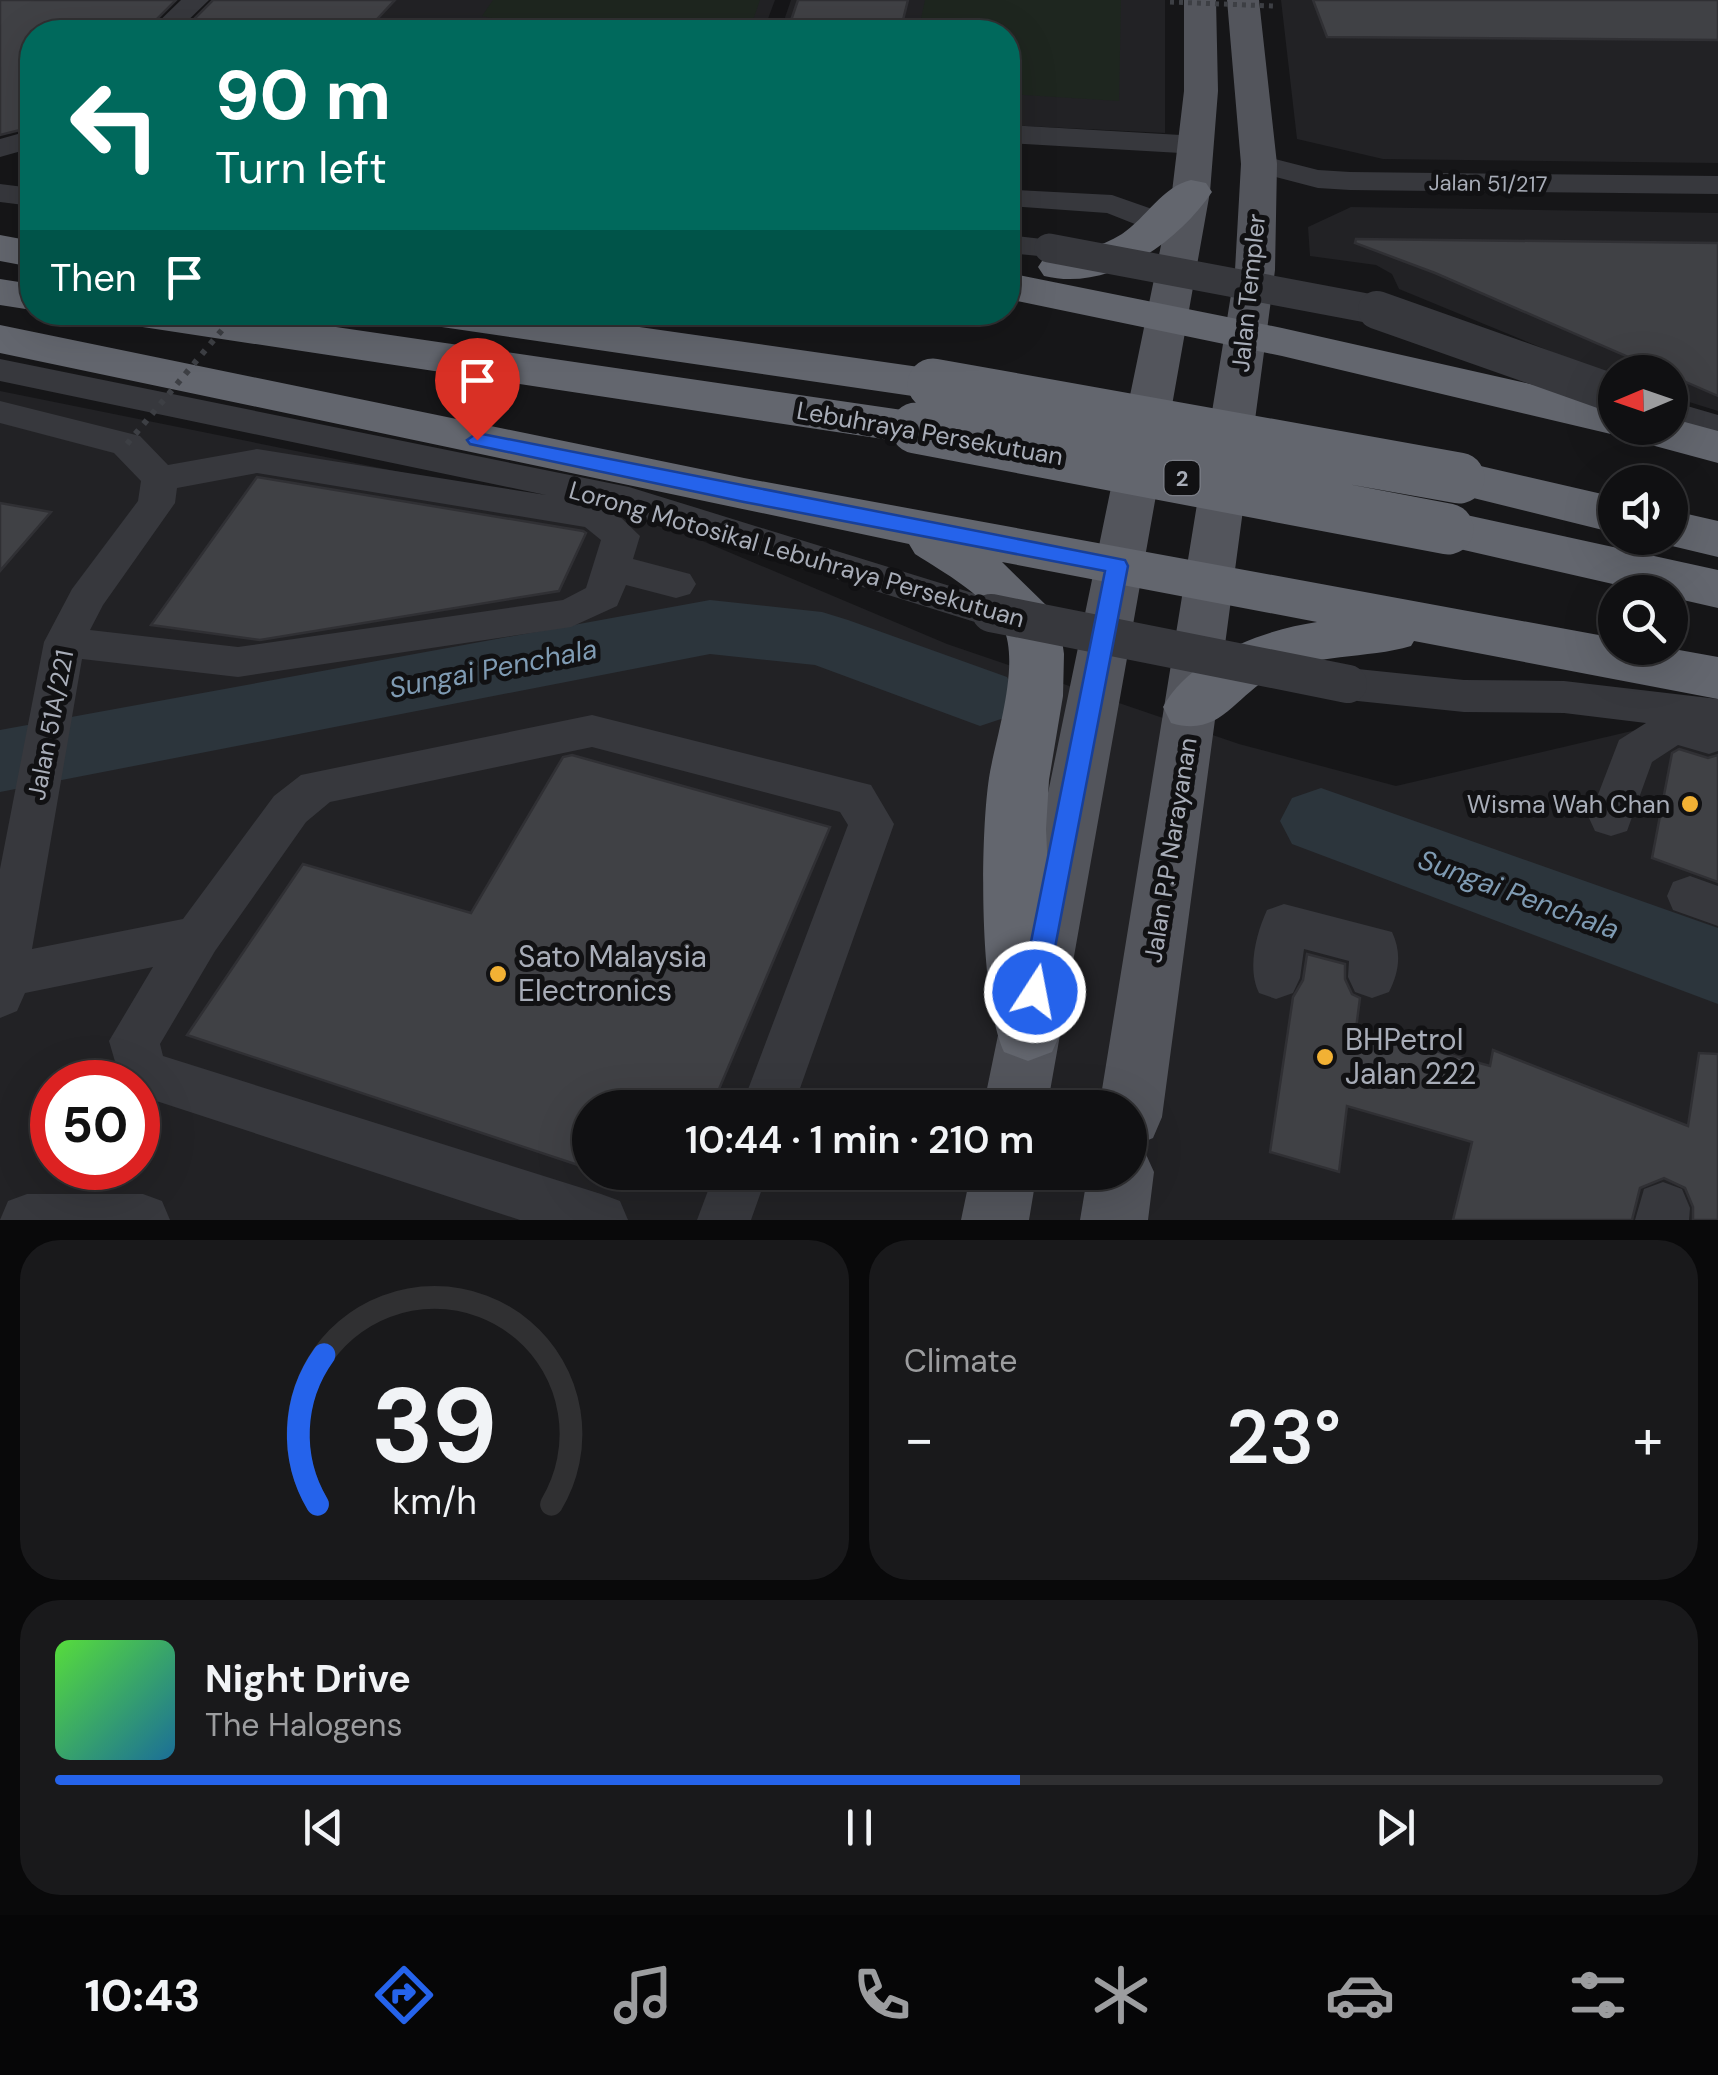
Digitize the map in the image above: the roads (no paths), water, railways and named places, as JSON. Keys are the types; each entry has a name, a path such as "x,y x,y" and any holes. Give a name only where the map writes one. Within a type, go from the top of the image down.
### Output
{"highway":[{"path":"1020,268 1108,260 1144,241 1191,192"},
{"path":"1255,270 1305,320 1333,340 1598,406"},
{"path":"1020,288 1598,406"},
{"name":"Lebuhraya Persekutuan","path":"245,325 924,406"},
{"name":"Lebuhraya Persekutuan","path":"503,325 1453,504 1598,514"},
{"path":"0,340 912,526 1718,678"},
{"path":"1688,438 1718,446"},
{"name":"Lebuhraya Persekutuan","path":"1453,504 1718,589"},
{"path":"912,526 991,578 1033,630 1035,684 1017,794 1013,859 1028,1030"},
{"path":"1688,532 1718,540"},
{"path":"1192,707 1254,660 1309,644 1428,624"}],"main road":[{"path":"1018,1090 1191,192 1198,145 1185,1"},
{"name":"Jalan Templer","path":"1210,584 1255,270 1258,3"},
{"name":"Jalan P.P Narayanan","path":"1134,1090 1210,584"},
{"path":"996,1220 1001,1190"},
{"path":"1114,1220 1118,1190"}],"street":[{"path":"174,20 196,0"},
{"path":"1020,135 1198,145"},
{"name":"Jalan 51/217","path":"1259,164 1318,179 1350,181 1718,185"},
{"path":"1020,199 1112,204 1161,224"},
{"path":"1020,245 1386,310 1598,406"},
{"name":"Lorong Motosikal Lebuhraya Persekutuan","path":"0,370 628,500 990,613 1348,684 1464,696 1564,697 1718,715"},
{"path":"0,412 127,444 160,479 257,461 596,516 622,536 603,596 571,612 238,662 60,658"},
{"path":"1688,418 1718,427"},
{"path":"362,445 477,440"},
{"name":"Jalan 51A/221","path":"1,983 60,658 86,598 156,503 160,479"},
{"path":"614,568 676,584"},
{"path":"1611,818 1634,752 1674,726 1718,739"},
{"path":"602,1220 142,1073 134,1040 198,936 290,809 317,788 592,732 855,798 872,824 774,1090"},
{"path":"1276,978 1284,924 1375,947 1372,978"},
{"path":"1,983 198,936"},
{"path":"724,1220 735,1190"},
{"path":"27,1220 143,1220"}],"waterway":[{"name":"Sungai Penchala","path":"0,761 710,627 822,639 980,697"},
{"name":"Sungai Penchala","path":"1321,821 1718,966"}],"place":[{"name":"Wisma Wah Chan","path":"1690,804"},
{"name":"Sato Malaysia Electronics","path":"498,974"},
{"name":"BHPetrol Jalan 222","path":"1325,1057"}]}
